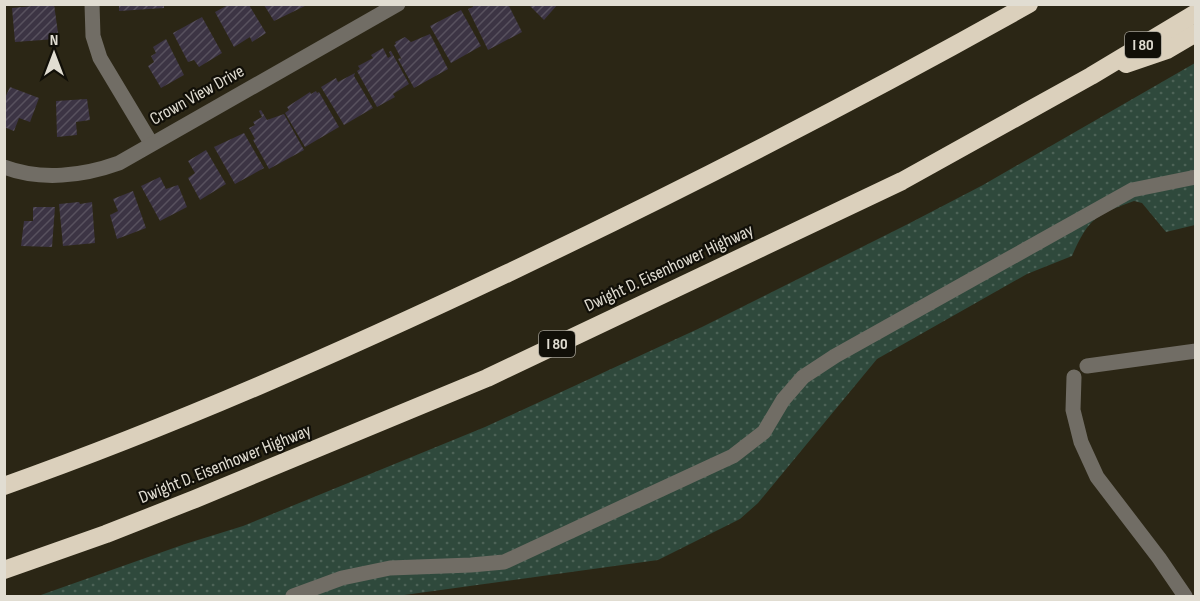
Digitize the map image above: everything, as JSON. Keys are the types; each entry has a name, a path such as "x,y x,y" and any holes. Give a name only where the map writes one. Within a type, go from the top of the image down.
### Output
{"highway":[{"path":"4,486 164,425 312,363 454,298 755,152 907,73 1029,4"},
{"name":"Dwight D. Eisenhower Highway","path":"4,570 176,507 487,378 902,181 1091,76 1196,13"},
{"path":"1091,76 1167,50 1196,33"}],"street":[{"path":"92,4 93,36 100,58 151,143"},
{"name":"Crown View Drive","path":"4,166 31,174 51,175 98,171 118,163 398,4"},
{"path":"293,597 342,578 390,568 504,562 534,549 733,456 764,432 783,400 802,378 835,356 1132,190 1196,177"},
{"path":"1088,366 1196,351"},
{"path":"1074,377 1073,410 1081,442 1097,477 1159,558 1185,597"}],"green space":[{"path":"1195,63 1195,225 1166,232 1142,203 1134,201 1102,214 1089,225 1072,256 1027,274 877,359 758,503 740,519 658,560 397,596 38,596 243,526 485,427 700,328 983,185"}],"building":[{"path":"54,4 58,33 55,33 56,39 15,42 12,8"},
{"path":"119,4 164,4 164,8 119,11"},
{"path":"472,4 508,4 522,32 488,50 468,9 473,7"},
{"path":"528,4 558,4 544,20"},
{"path":"228,5 249,5 266,33 252,42 250,37 234,47 215,12"},
{"path":"264,5 307,5 274,21"},
{"path":"461,10 481,46 451,63 430,26"},
{"path":"202,17 222,53 199,67 194,60 188,62 173,33"},
{"path":"430,34 448,69 414,88 398,59 402,60 394,45 395,42 405,37 411,42"},
{"path":"166,39 184,75 161,88 148,66 154,62 151,56 156,53 153,47"},
{"path":"383,48 388,58 391,56 389,52 391,51 409,84 393,94 395,97 377,107 357,71 360,69 358,66 373,58 371,55"},
{"path":"355,73 354,76 373,108 344,125 321,87 336,78 338,82"},
{"path":"10,87 39,98 30,122 19,118 14,131 4,127 4,100"},
{"path":"310,92 311,94 319,92 339,127 305,147 285,113 289,110 287,107"},
{"path":"87,99 90,120 76,122 77,135 57,137 56,101"},
{"path":"261,110 267,120 284,114 304,150 269,169 249,128 255,125 253,122 262,117 259,111"},
{"path":"244,133 264,168 235,184 214,147"},
{"path":"206,150 226,184 200,200 188,178 195,173 188,161"},
{"path":"160,177 166,189 178,185 187,207 160,221 141,186"},
{"path":"133,191 146,228 117,239 110,215 118,211 113,199"},
{"path":"79,202 80,204 92,202 95,243 63,246 59,204"},
{"path":"33,207 55,207 52,247 21,246 24,221 33,221"}]}
